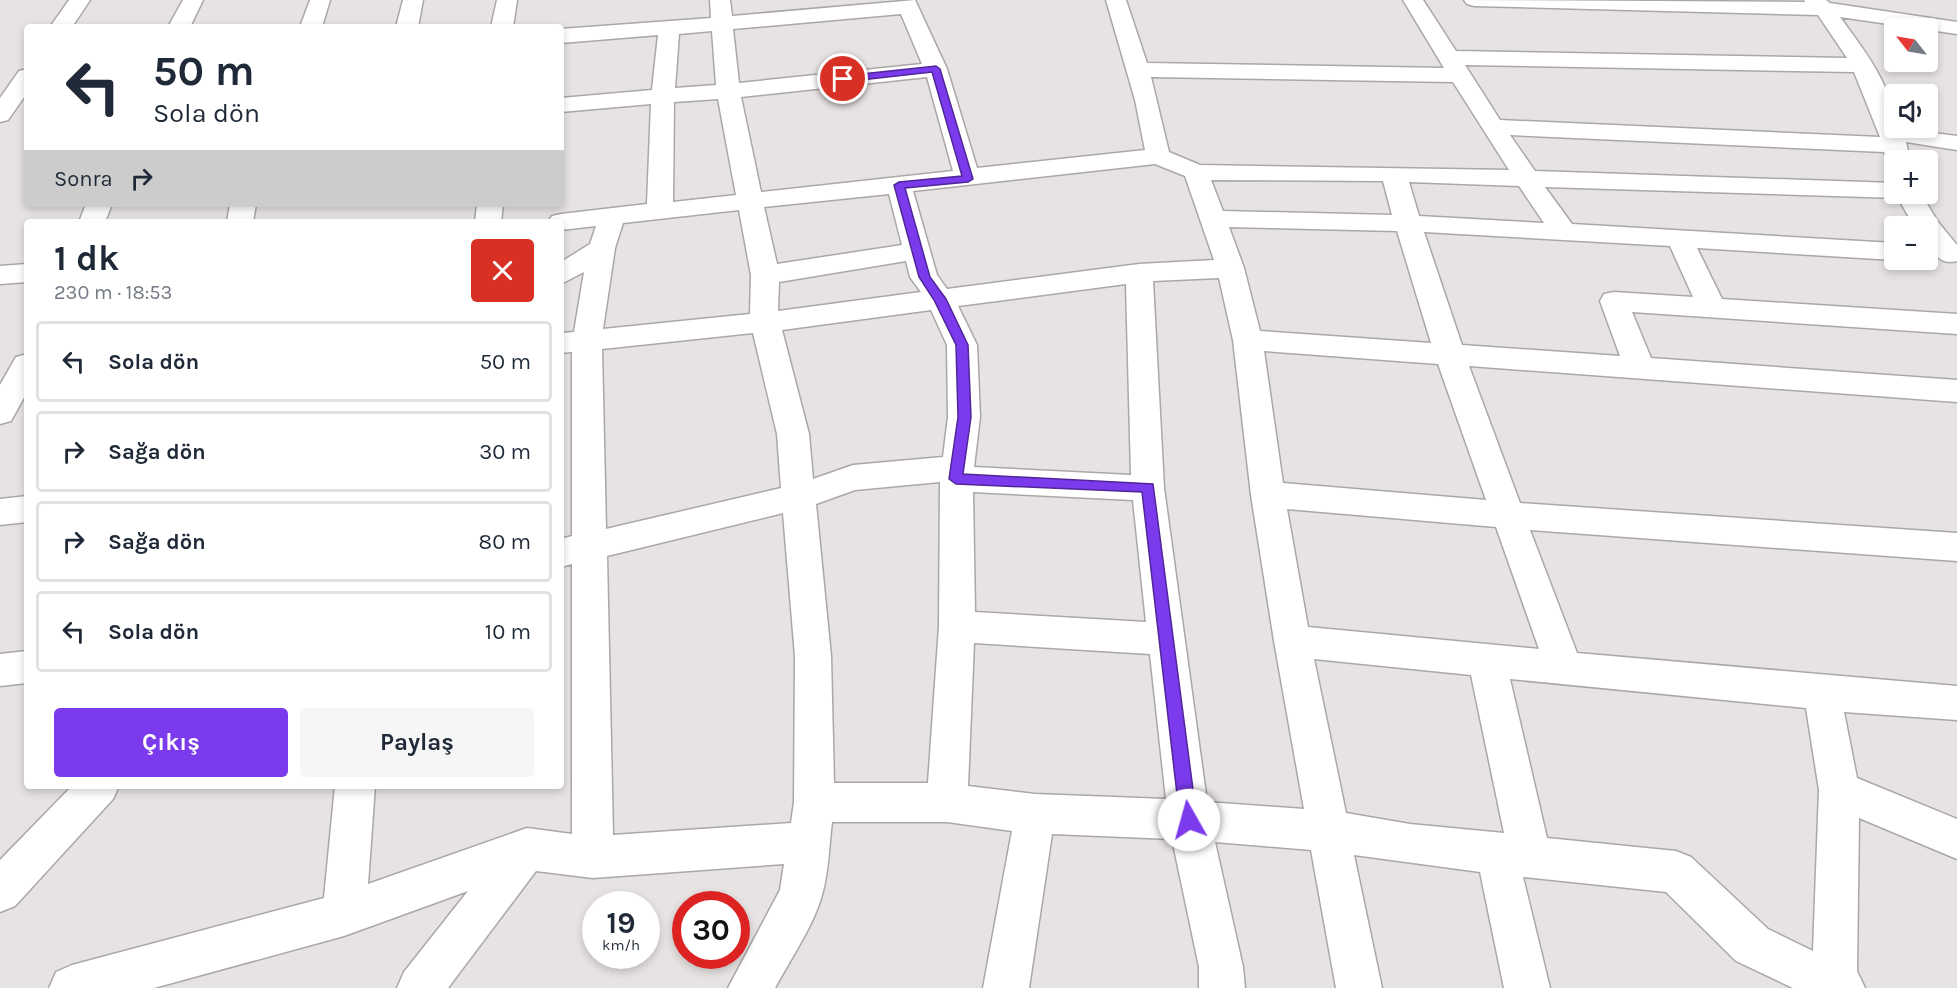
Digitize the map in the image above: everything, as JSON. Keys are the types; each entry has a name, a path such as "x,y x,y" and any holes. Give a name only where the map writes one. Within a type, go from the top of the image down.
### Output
{"street":[{"path":"63,24 80,0"},
{"path":"181,24 193,0"},
{"path":"312,24 320,0"},
{"path":"408,24 413,0"},
{"path":"503,24 507,0"},
{"path":"1116,0 1147,100 1158,156"},
{"path":"1413,0 1493,127 1565,234"},
{"path":"1474,0 1819,5 1957,28"},
{"path":"564,36 669,29 721,11 906,3 936,69 968,179"},
{"path":"1819,5 1863,65 1894,146"},
{"path":"721,11 728,91 752,200 765,275 766,322 793,434 813,656 814,801 811,843 801,895 751,988"},
{"path":"660,211 663,94 669,29"},
{"path":"1136,70 1863,65"},
{"path":"564,105 663,94 728,91 936,69"},
{"path":"0,115 24,80"},
{"path":"1493,127 1894,146 1957,144"},
{"path":"564,271 607,233 660,211 968,179 1158,156 1196,172 1394,174 1884,191"},
{"path":"1196,172 1230,268 1248,340 1268,495 1292,641 1359,988"},
{"path":"1394,174 1407,224 1450,353 1564,668"},
{"path":"899,185 924,277 940,299 962,345 964,417 957,473 957,626 947,803"},
{"path":"1212,219 1407,224 1884,250"},
{"path":"564,223 607,233"},
{"path":"592,857 574,549 574,341 607,233"},
{"path":"1680,240 1712,307"},
{"path":"765,275 918,251"},
{"path":"574,341 766,322 1139,273 1230,268"},
{"path":"0,275 24,273"},
{"path":"1139,273 1148,488 1189,820 1221,967 1222,988"},
{"path":"1639,367 1614,302 1957,324"},
{"path":"1248,340 1957,391"},
{"path":"0,413 18,379"},
{"path":"574,549 798,497 853,478 957,473 1148,488"},
{"path":"1268,495 1509,515 1957,547"},
{"path":"0,512 24,509"},
{"path":"957,626 1166,639"},
{"path":"1292,641 1822,693 1957,703"},
{"path":"1487,661 1514,854 1527,988"},
{"path":"0,670 24,667"},
{"path":"814,801 947,803 1035,814 1189,820 1330,831 1410,844 1676,872 1752,945 1836,987 1839,790 1822,693"},
{"path":"8,874 96,789"},
{"path":"345,914 355,789"},
{"path":"1839,790 1957,839"},
{"path":"1006,988 1035,814"},
{"path":"72,988 345,914 527,849 592,857 811,843"},
{"path":"420,988 527,849"}],"route":[{"path":"843,79 936,69 968,179 899,185 924,277 940,299 962,345 964,417 956,479 1148,488 1189,820"}]}
